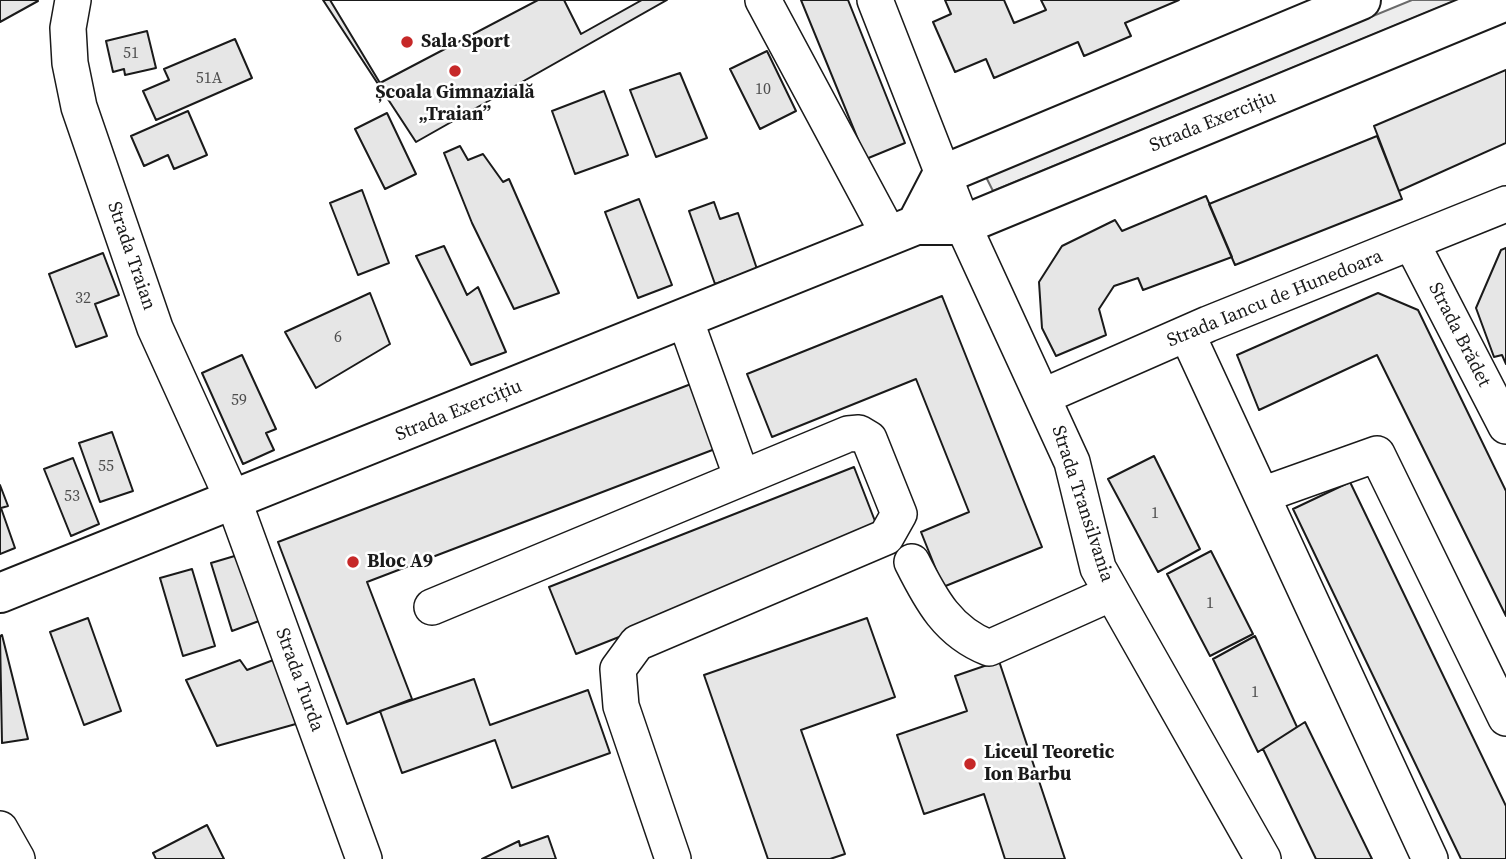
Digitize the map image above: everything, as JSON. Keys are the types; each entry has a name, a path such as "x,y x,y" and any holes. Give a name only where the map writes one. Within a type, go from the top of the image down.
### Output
{"main road":[{"path":"903,230 942,175 1361,0"},
{"name":"Strada Exercițiu","path":"0,593 234,502 903,230 963,225 1506,1"}],"street":[{"name":"Strada Traian","path":"73,0 68,28 70,63 79,107 155,328 234,502"},
{"path":"763,0 903,230"},
{"name":"Strada Transilvania","path":"875,0 963,225 1044,396 1072,462 1098,568 1250,854"},
{"name":"Strada Iancu de Hunedoara","path":"1044,396 1187,334 1506,204"},
{"name":"Strada Brădet","path":"1412,243 1506,426"},
{"path":"685,319 742,478"},
{"path":"1187,334 1430,859"},
{"path":"432,607 848,434 859,433 869,439 899,514 886,537 637,643 618,669 621,706 673,859"},
{"path":"1262,495 1377,454 1506,718"},
{"name":"Strada Turda","path":"234,502 365,859"},
{"path":"912,562 932,603 949,624 970,641 989,648 1112,593"},
{"path":"0,829 17,859"}],"shaded area":[{"path":"1412,0 1457,0 993,191 985,175"}],"building":[{"path":"0,0 37,0 38,1 0,22"},
{"name":"Școala Gimnazială „Traian”","path":"323,0 667,0 416,142"},
{"name":"Sala Sport","path":"330,0 538,0 380,83"},
{"path":"564,0 642,0 581,34"},
{"path":"801,0 848,0 905,143 866,159"},
{"path":"945,0 1004,0 1014,23 1046,10 1041,0 1179,0 1125,23 1131,36 1084,56 1078,42 994,78 986,59 955,72 933,22 951,14"},
{"path":"147,31 156,68 125,75 124,69 113,72 106,41"},
{"path":"235,39 252,78 156,120 143,91 169,80 164,69"},
{"path":"767,51 796,111 760,129 730,69"},
{"path":"1506,70 1506,143 1399,191 1374,126"},
{"path":"680,73 707,138 656,157 630,90"},
{"path":"604,91 628,155 575,174 552,111"},
{"path":"188,111 207,155 174,169 168,155 144,166 131,136"},
{"path":"387,113 416,174 385,189 355,129"},
{"path":"1377,136 1402,199 1235,265 1209,204"},
{"path":"460,146 468,160 483,154 503,182 509,179 559,293 514,309 472,223 444,153"},
{"path":"362,190 389,263 358,275 330,203"},
{"path":"1206,196 1232,257 1143,290 1138,278 1114,286 1099,309 1106,335 1056,356 1042,328 1039,282 1062,246 1115,220 1122,231"},
{"path":"639,199 672,285 638,298 605,212"},
{"path":"714,202 720,219 738,213 757,269 715,284 689,211"},
{"path":"444,246 467,295 478,287 506,352 471,365 416,256"},
{"path":"1506,248 1506,364 1502,355 1494,357 1476,308 1501,250"},
{"path":"103,253 119,295 95,304 107,336 76,347 49,274"},
{"path":"370,293 390,344 316,388 285,332"},
{"path":"1378,293 1418,310 1506,491 1506,616 1377,355 1259,410 1237,355"},
{"path":"942,296 1042,547 943,587 921,532 969,512 916,379 772,437 747,374"},
{"path":"242,355 276,429 266,433 274,450 243,464 202,373"},
{"name":"Bloc A9","path":"691,384 715,449 367,582 412,699 347,724 278,542"},
{"path":"112,432 133,491 100,502 79,443"},
{"path":"1154,456 1200,549 1158,572 1108,479"},
{"path":"73,458 99,524 71,536 44,469"},
{"path":"854,467 880,534 576,654 549,587"},
{"path":"1350,482 1506,806 1506,859 1461,859 1293,509"},
{"path":"0,485 8,506 1,508 15,548 0,554"},
{"path":"1211,551 1253,634 1210,656 1167,574"},
{"path":"238,555 259,621 232,631 211,563"},
{"path":"192,569 215,646 183,656 160,578"},
{"path":"88,618 121,711 84,725 50,632"},
{"path":"867,618 895,697 801,730 845,854 830,859 768,859 704,675"},
{"path":"2,635 28,739 2,743 0,636"},
{"path":"1255,636 1297,727 1258,752 1213,659"},
{"path":"276,659 303,722 217,746 186,680 240,660 247,670"},
{"name":"Liceul Teoretic Ion Barbu","path":"999,661 1065,859 1005,859 984,794 924,814 897,735 967,711 955,676"},
{"path":"474,679 490,725 588,690 610,753 512,788 495,740 402,773 380,711"},
{"path":"1305,722 1372,859 1316,859 1263,749"},
{"path":"207,825 224,859 156,859 153,853"},
{"path":"548,836 556,859 482,859 519,841 520,846"}],"place":[{"name":"Sala Sport","path":"407,42"},
{"name":"Școala Gimnazială „Traian”","path":"455,71"},
{"name":"Bloc A9","path":"353,562"},
{"name":"Liceul Teoretic Ion Barbu","path":"970,764"}]}
